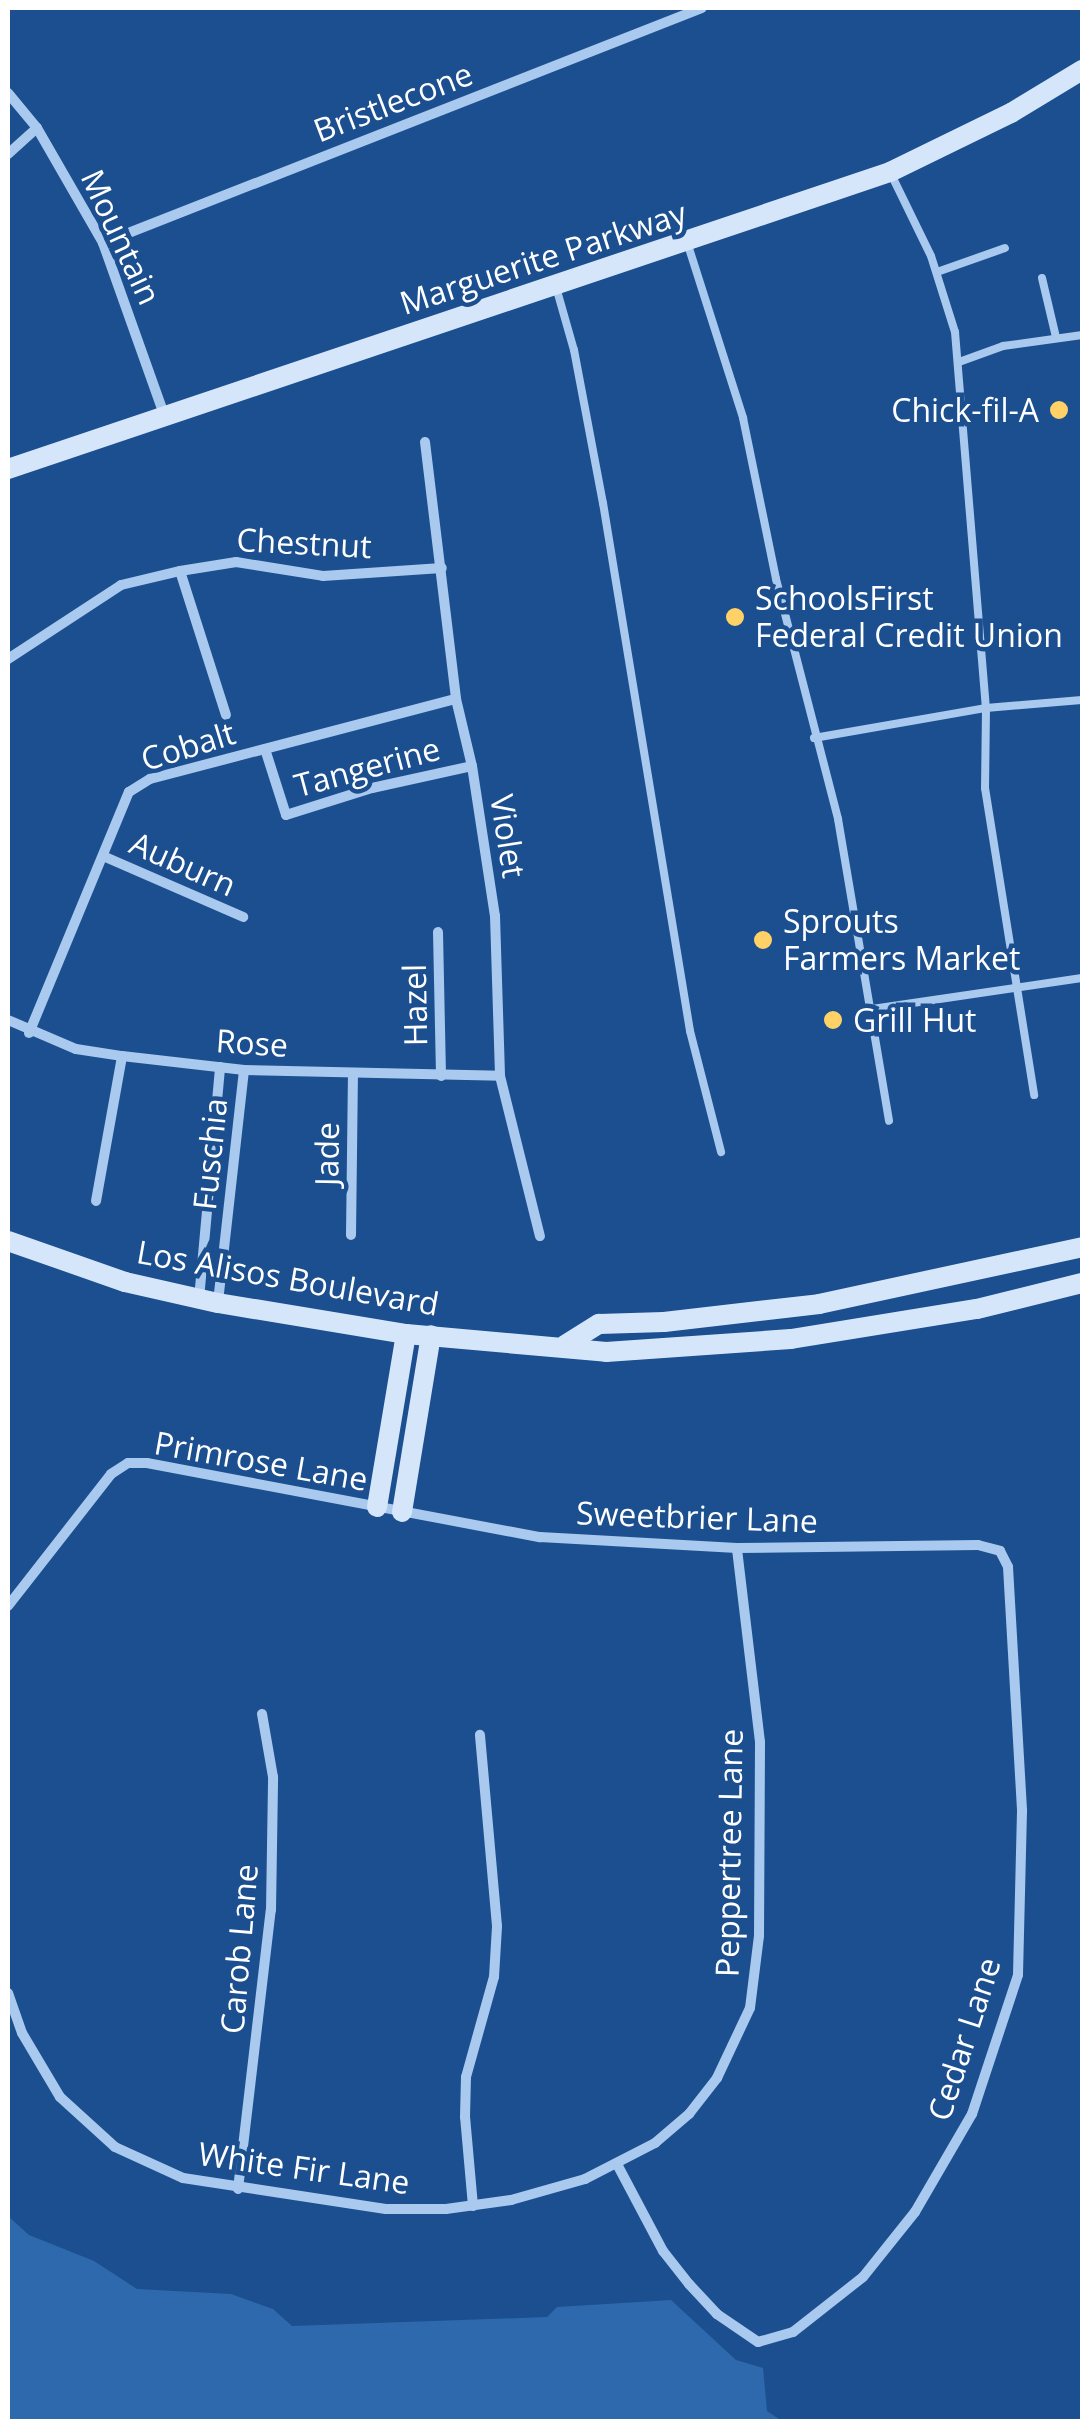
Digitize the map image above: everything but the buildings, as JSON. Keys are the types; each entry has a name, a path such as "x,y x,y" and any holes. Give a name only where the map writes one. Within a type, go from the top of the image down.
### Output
{"main road":[{"name":"Marguerite Parkway","path":"8,468 890,172 1011,113 1082,70"},
{"name":"Los Alisos Boulevard","path":"8,1241 125,1282 208,1301 406,1334 565,1345 606,1352 791,1339 977,1309 1082,1284"},
{"name":"Los Alisos Boulevard","path":"565,1345 600,1324 664,1322 819,1304 1082,1246"},
{"path":"391,1510 406,1334"},
{"path":"391,1510 430,1336"}],"street":[{"name":"Bristlecone","path":"103,243 702,8"},
{"name":"Mountain","path":"8,93 37,128 103,243 164,414"},
{"path":"8,154 37,128"},
{"name":"Violet","path":"425,442 456,699 472,766 495,916 500,1076 540,1236"},
{"name":"Chestnut","path":"8,659 121,584 180,571 236,562 323,576 442,568"},
{"path":"180,571 226,715"},
{"name":"Cobalt","path":"29,1033 129,792 150,780 456,699"},
{"name":"Tangerine","path":"266,749 286,815 372,788 472,766"},
{"name":"Auburn","path":"103,856 243,917"},
{"name":"Hazel","path":"438,932 441,1076"},
{"name":"Rose","path":"8,1020 29,1033 76,1049 244,1070 500,1076"},
{"path":"96,1201 122,1056"},
{"name":"Fuschia","path":"208,1301 220,1067"},
{"name":"Fuschia","path":"208,1301 244,1070"},
{"name":"Jade","path":"350,1235 353,1073"},
{"name":"Primrose Lane","path":"8,1606 111,1474 128,1463 147,1463 391,1510"},
{"name":"Sweetbrier Lane","path":"391,1510 540,1537 737,1548 978,1544 1000,1551"},
{"name":"Peppertree Lane","path":"617,2164 655,2144 689,2114 718,2078 750,2008 760,1936 760,1742 737,1548"},
{"name":"Cedar Lane","path":"617,2164 664,2251 689,2284 717,2314 745,2337 758,2342 793,2332 863,2277 925,2195 972,2114 1018,1975 1022,1811 1008,1567 1000,1551"},
{"name":"Carob Lane","path":"238,2189 270,1910 273,1777 262,1714"},
{"path":"473,2206 465,2117 466,2077 494,1978 497,1926 480,1735"},
{"name":"White Fir Lane","path":"8,1993 22,2033 60,2097 116,2146 183,2178 386,2210 473,2206 551,2188 617,2164"}],"lane":[{"path":"890,172 936,272 959,362 986,708 984,788 1034,1095"},
{"path":"687,242 742,418 814,738 838,819 890,1121"},
{"path":"936,272 1005,248"},
{"path":"1042,278 1056,337"},
{"path":"555,286 574,350 603,503 690,1031 721,1152"},
{"path":"959,362 1004,346 1082,335"},
{"path":"814,738 986,708 1082,700"},
{"path":"872,1008 1082,978"}],"shaded area":[{"path":"8,2216 29,2235 94,2261 137,2289 231,2294 273,2309 292,2326 547,2317 557,2307 671,2300 736,2360 763,2368 767,2411 782,2421 8,2421"}],"place":[{"name":"Chick-fil-A","path":"1059,410"},
{"name":"SchoolsFirst Federal Credit Union","path":"735,617"},
{"name":"Sprouts Farmers Market","path":"763,940"},
{"name":"Grill Hut","path":"833,1020"}]}
